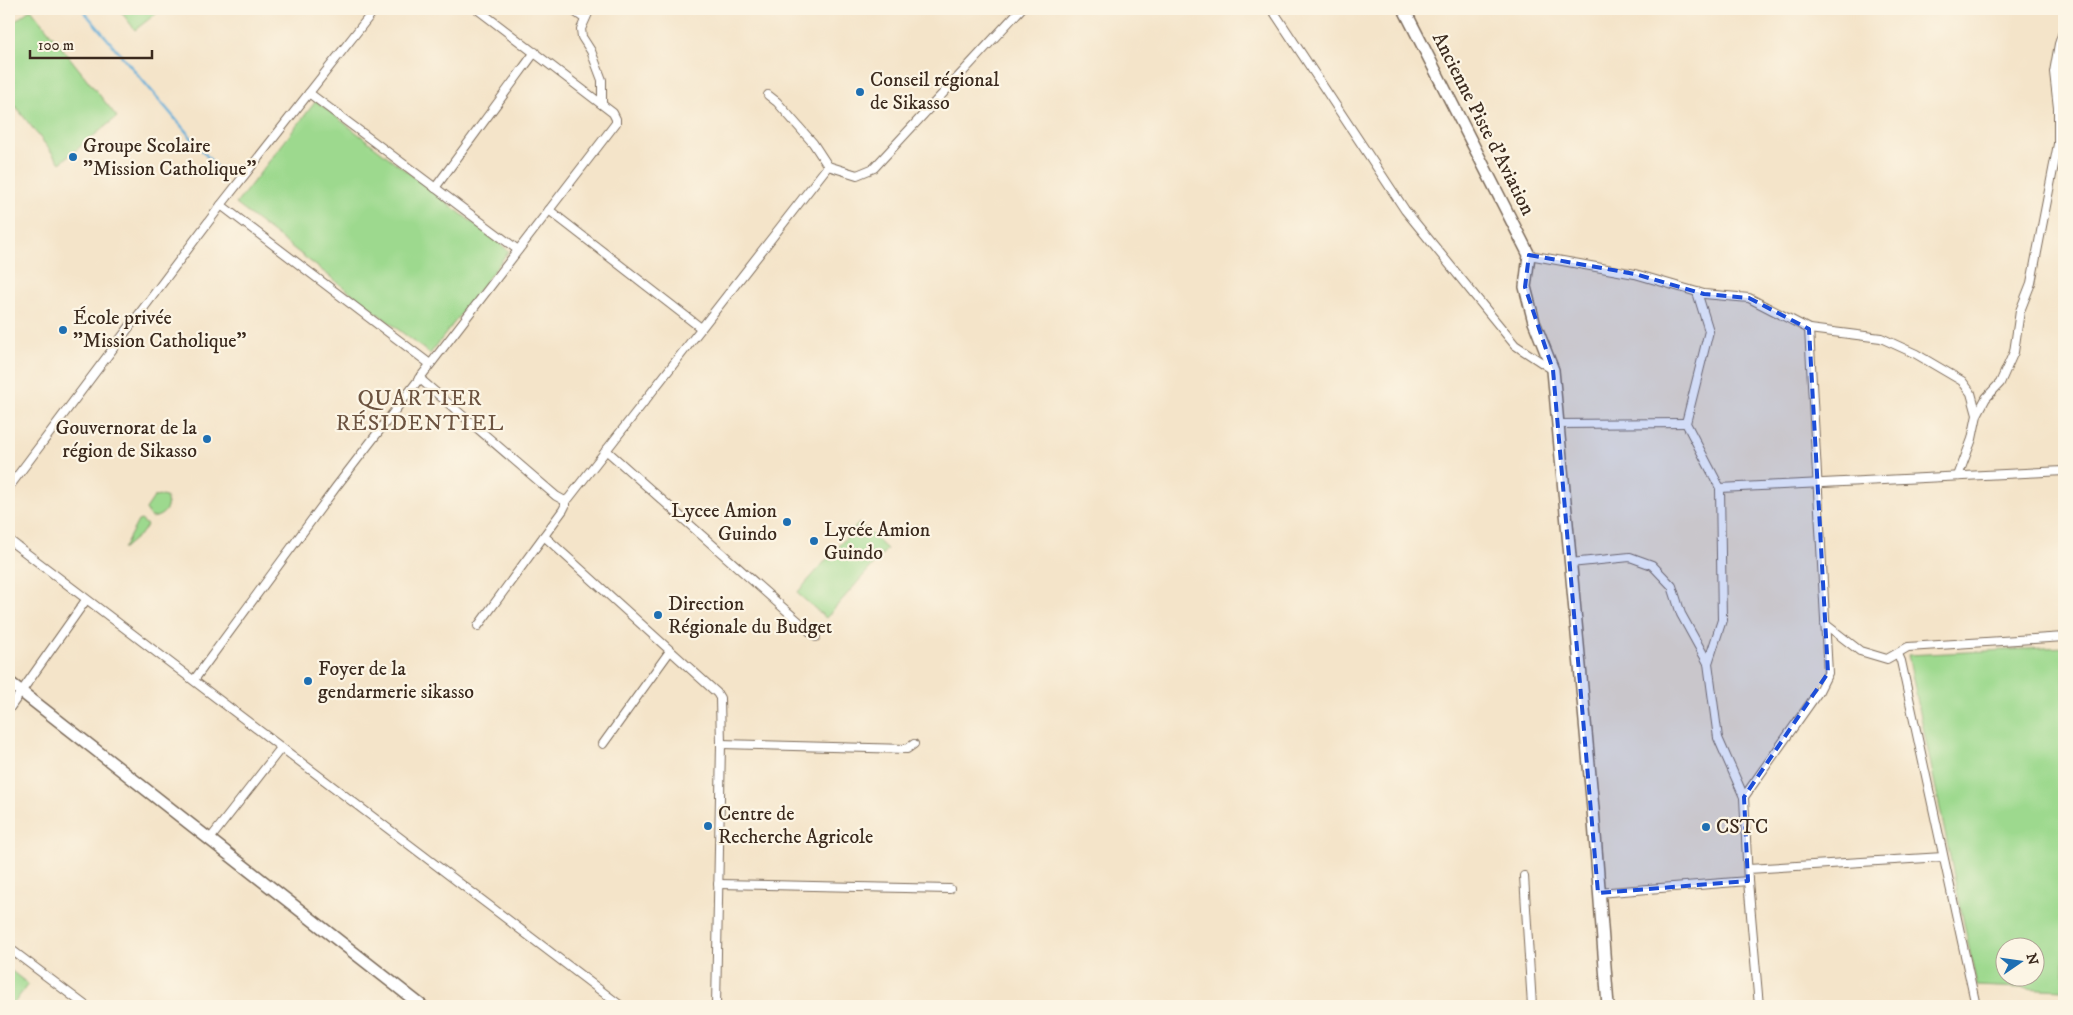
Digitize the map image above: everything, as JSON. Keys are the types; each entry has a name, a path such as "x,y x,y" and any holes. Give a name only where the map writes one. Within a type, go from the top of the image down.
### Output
{"street":[{"path":"9,486 221,205 375,9"},
{"path":"194,680 419,378 614,126 615,116 602,104 477,9"},
{"path":"570,9 585,19"},
{"path":"590,9 581,29 582,37 591,51 602,80 602,104"},
{"path":"768,95 777,102 813,143 828,166 857,175 874,168 1021,9"},
{"path":"1272,9 1405,210 1515,345 1553,370"},
{"name":"Ancienne Piste d'Aviation","path":"1404,9 1529,255"},
{"path":"1958,476 1972,439 1977,415 1986,398 2000,383 2014,352 2020,311 2031,283 2058,144 2058,108 2054,72 2064,29"},
{"path":"435,188 536,52"},
{"path":"310,92 518,250"},
{"path":"564,501 569,498 828,166"},
{"path":"221,205 430,364"},
{"path":"549,210 701,328"},
{"path":"1608,1006 1593,809 1553,370 1534,322 1525,287 1529,255 1635,274 1697,292 1749,298 1809,329 1881,338 1916,354 1962,380 1971,393 1977,415"},
{"path":"1697,292 1709,331 1686,423 1720,488 1722,620 1708,662"},
{"path":"1744,797 1819,691 1828,673 1809,329"},
{"path":"419,378 564,501"},
{"path":"1558,424 1686,423"},
{"path":"606,450 816,637"},
{"path":"1720,488 2064,471"},
{"path":"478,626 563,510 565,506 564,501"},
{"path":"544,536 720,698 721,744 716,1006"},
{"path":"9,540 621,1006"},
{"path":"1570,563 1630,557 1652,565 1672,586 1681,614 1708,662 1718,738 1744,797 1748,881 1760,1006"},
{"path":"9,709 86,600"},
{"path":"1825,624 1860,652 1887,659 1908,647 2064,637"},
{"path":"603,744 670,651"},
{"path":"1898,654 1976,1006"},
{"path":"9,682 422,1006"},
{"path":"721,744 907,749 914,744"},
{"path":"210,840 281,748"},
{"path":"1748,869 1944,857"},
{"path":"1524,876 1532,1006"},
{"path":"1598,893 1748,881"},
{"path":"718,884 950,889"},
{"path":"9,948 86,1006"}],"highlighted area":[{"path":"1529,255 1635,274 1704,294 1749,298 1809,329 1828,673 1744,797 1748,881 1598,893 1553,370 1525,287"}],"green space":[{"path":"31,9 117,117 60,163 9,98 9,26"},
{"path":"119,9 162,9 135,30"},
{"path":"316,101 509,251 430,354 236,204"},
{"path":"154,497 166,497 166,509 159,516 151,518 146,509"},
{"path":"141,520 147,525 143,532 123,549 138,521"},
{"path":"859,523 887,549 826,618 797,593"},
{"path":"2064,647 2064,990 2020,988 2046,988 2046,938 1996,938 1996,987 1977,986 1908,655"},
{"path":"9,969 28,984 12,1006 9,1006"}],"waterway":[{"path":"82,9 217,168"}],"place":[{"name":"Conseil régional de Sikasso","path":"860,92"},
{"name":"Groupe Scolaire \"Mission Catholique\"","path":"73,157"},
{"name":"École privée \"Mission Catholique\"","path":"63,330"},
{"name":"Gouvernorat de la région de Sikasso","path":"207,439"},
{"name":"Lycee Amion Guindo","path":"787,522"},
{"name":"Lycée Amion Guindo","path":"814,541"},
{"name":"Direction Régionale du Budget","path":"658,615"},
{"name":"Foyer de la gendarmerie sikasso","path":"308,681"},
{"name":"Centre de Recherche Agricole","path":"708,826"},
{"name":"CSTC","path":"1706,827"}],"district":[{"name":"QUARTIER RÉSIDENTIEL","path":"420,410"}]}
